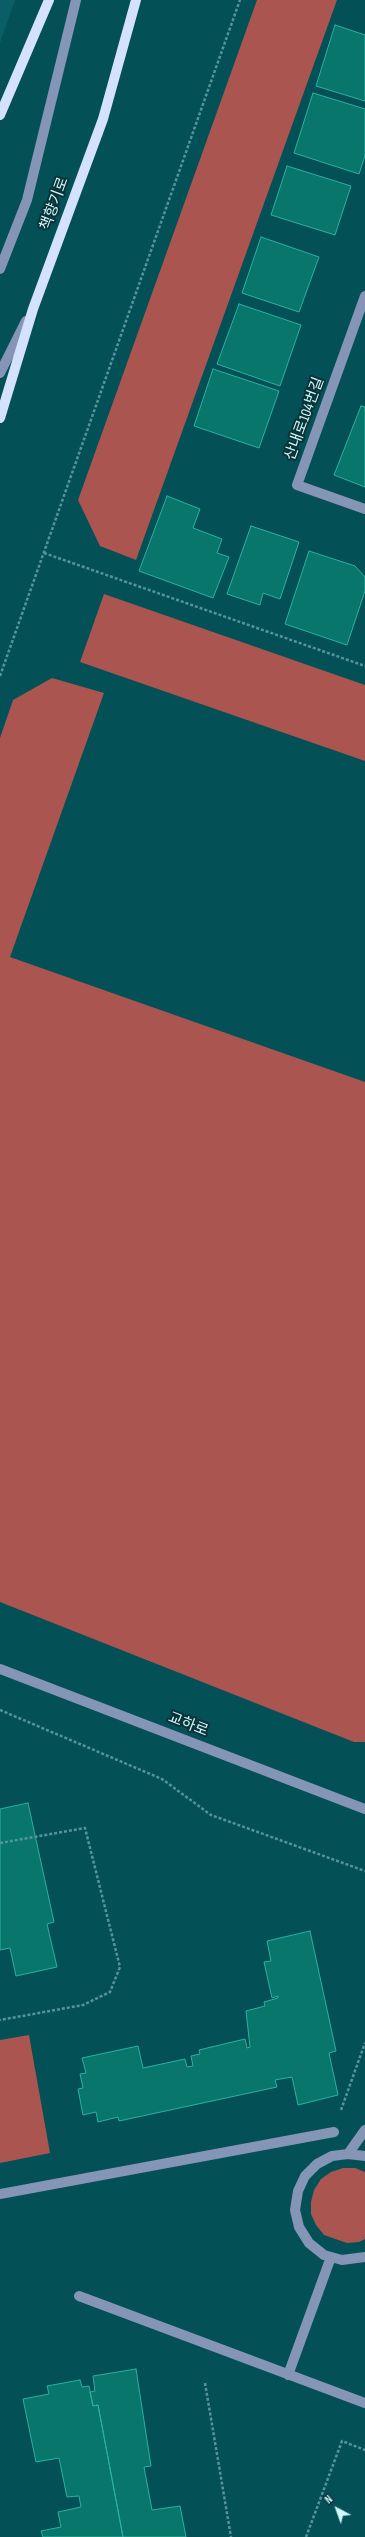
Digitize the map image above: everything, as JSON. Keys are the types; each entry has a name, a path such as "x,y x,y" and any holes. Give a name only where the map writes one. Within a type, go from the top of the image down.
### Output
{"main road":[{"path":"0,115 49,0"},
{"name":"책향기로","path":"0,418 33,309 103,119 136,0"}],"street":[{"path":"0,269 27,200 76,0"},
{"name":"산내로104번길","path":"365,296 297,485 365,509"},
{"path":"0,373 33,309"},
{"name":"교하로","path":"0,1669 365,1809"},
{"path":"348,2154 365,2130"},
{"path":"0,2194 334,2132"},
{"path":"365,2156 348,2154 332,2156 317,2164 305,2176 298,2191 295,2210 299,2228 309,2243 324,2255 342,2260 365,2257"},
{"path":"288,2375 331,2257"},
{"path":"79,2296 365,2403"}],"path":[{"path":"0,676 240,0"},
{"path":"44,553 365,666"},
{"path":"0,1710 162,1779 211,1815 365,1871"},
{"path":"0,1843 86,1828 120,1967 110,1992 83,2005 0,2020"},
{"path":"334,2132 365,2043"},
{"path":"205,2383 231,2537"},
{"path":"306,2537 342,2441 365,2450"}],"shaded area":[{"path":"0,0 15,0 0,43"},
{"path":"257,0 337,0 136,560 100,546 78,500"},
{"path":"104,594 365,685 365,761 80,662"},
{"path":"52,678 104,693 10,957 365,1082 365,1742 354,1742 0,1602 0,738 13,700"},
{"path":"29,2035 50,2153 0,2163 0,2040"},
{"path":"343,2168 355,2168 365,2172 365,2239 359,2242 347,2243 324,2235 316,2225 311,2214 311,2202 314,2190 321,2179 331,2172"}],"building":[{"path":"335,25 365,35 365,101 316,86"},
{"path":"313,93 365,109 365,156 359,174 294,153"},
{"path":"287,166 351,186 335,235 271,215"},
{"path":"261,237 319,257 299,312 242,293"},
{"path":"239,304 301,325 280,386 217,364"},
{"path":"213,369 279,391 259,448 194,426"},
{"path":"361,406 365,407 365,487 334,475"},
{"path":"167,496 200,509 193,528 222,539 217,553 229,557 213,598 139,571"},
{"path":"251,526 299,542 280,599 263,593 260,605 227,594"},
{"path":"309,551 355,566 365,577 365,591 347,645 285,624"},
{"path":"28,1803 54,1922 47,1924 57,1967 16,1976 10,1948 0,1950 0,1809"},
{"path":"310,1931 336,2051 329,2053 338,2095 298,2105 292,2077 275,2080 277,2087 119,2121 118,2117 98,2122 96,2112 83,2115 78,2089 83,2088 80,2074 86,2073 82,2058 138,2046 143,2068 185,2059 187,2067 193,2066 191,2056 200,2054 199,2050 245,2039 247,2048 250,2047 246,2011 265,2006 264,2002 278,1998 278,1996 272,1998 264,1962 271,1961 267,1941"},
{"path":"136,2369 151,2466 144,2467 152,2510 180,2506 186,2537 123,2537 98,2405 93,2406 90,2392 95,2391 93,2376"},
{"path":"80,2380 82,2387 89,2386 93,2406 98,2405 123,2537 43,2537 41,2531 61,2527 58,2512 81,2507 79,2496 67,2497 59,2458 36,2462 23,2399 49,2394 47,2386"}]}
